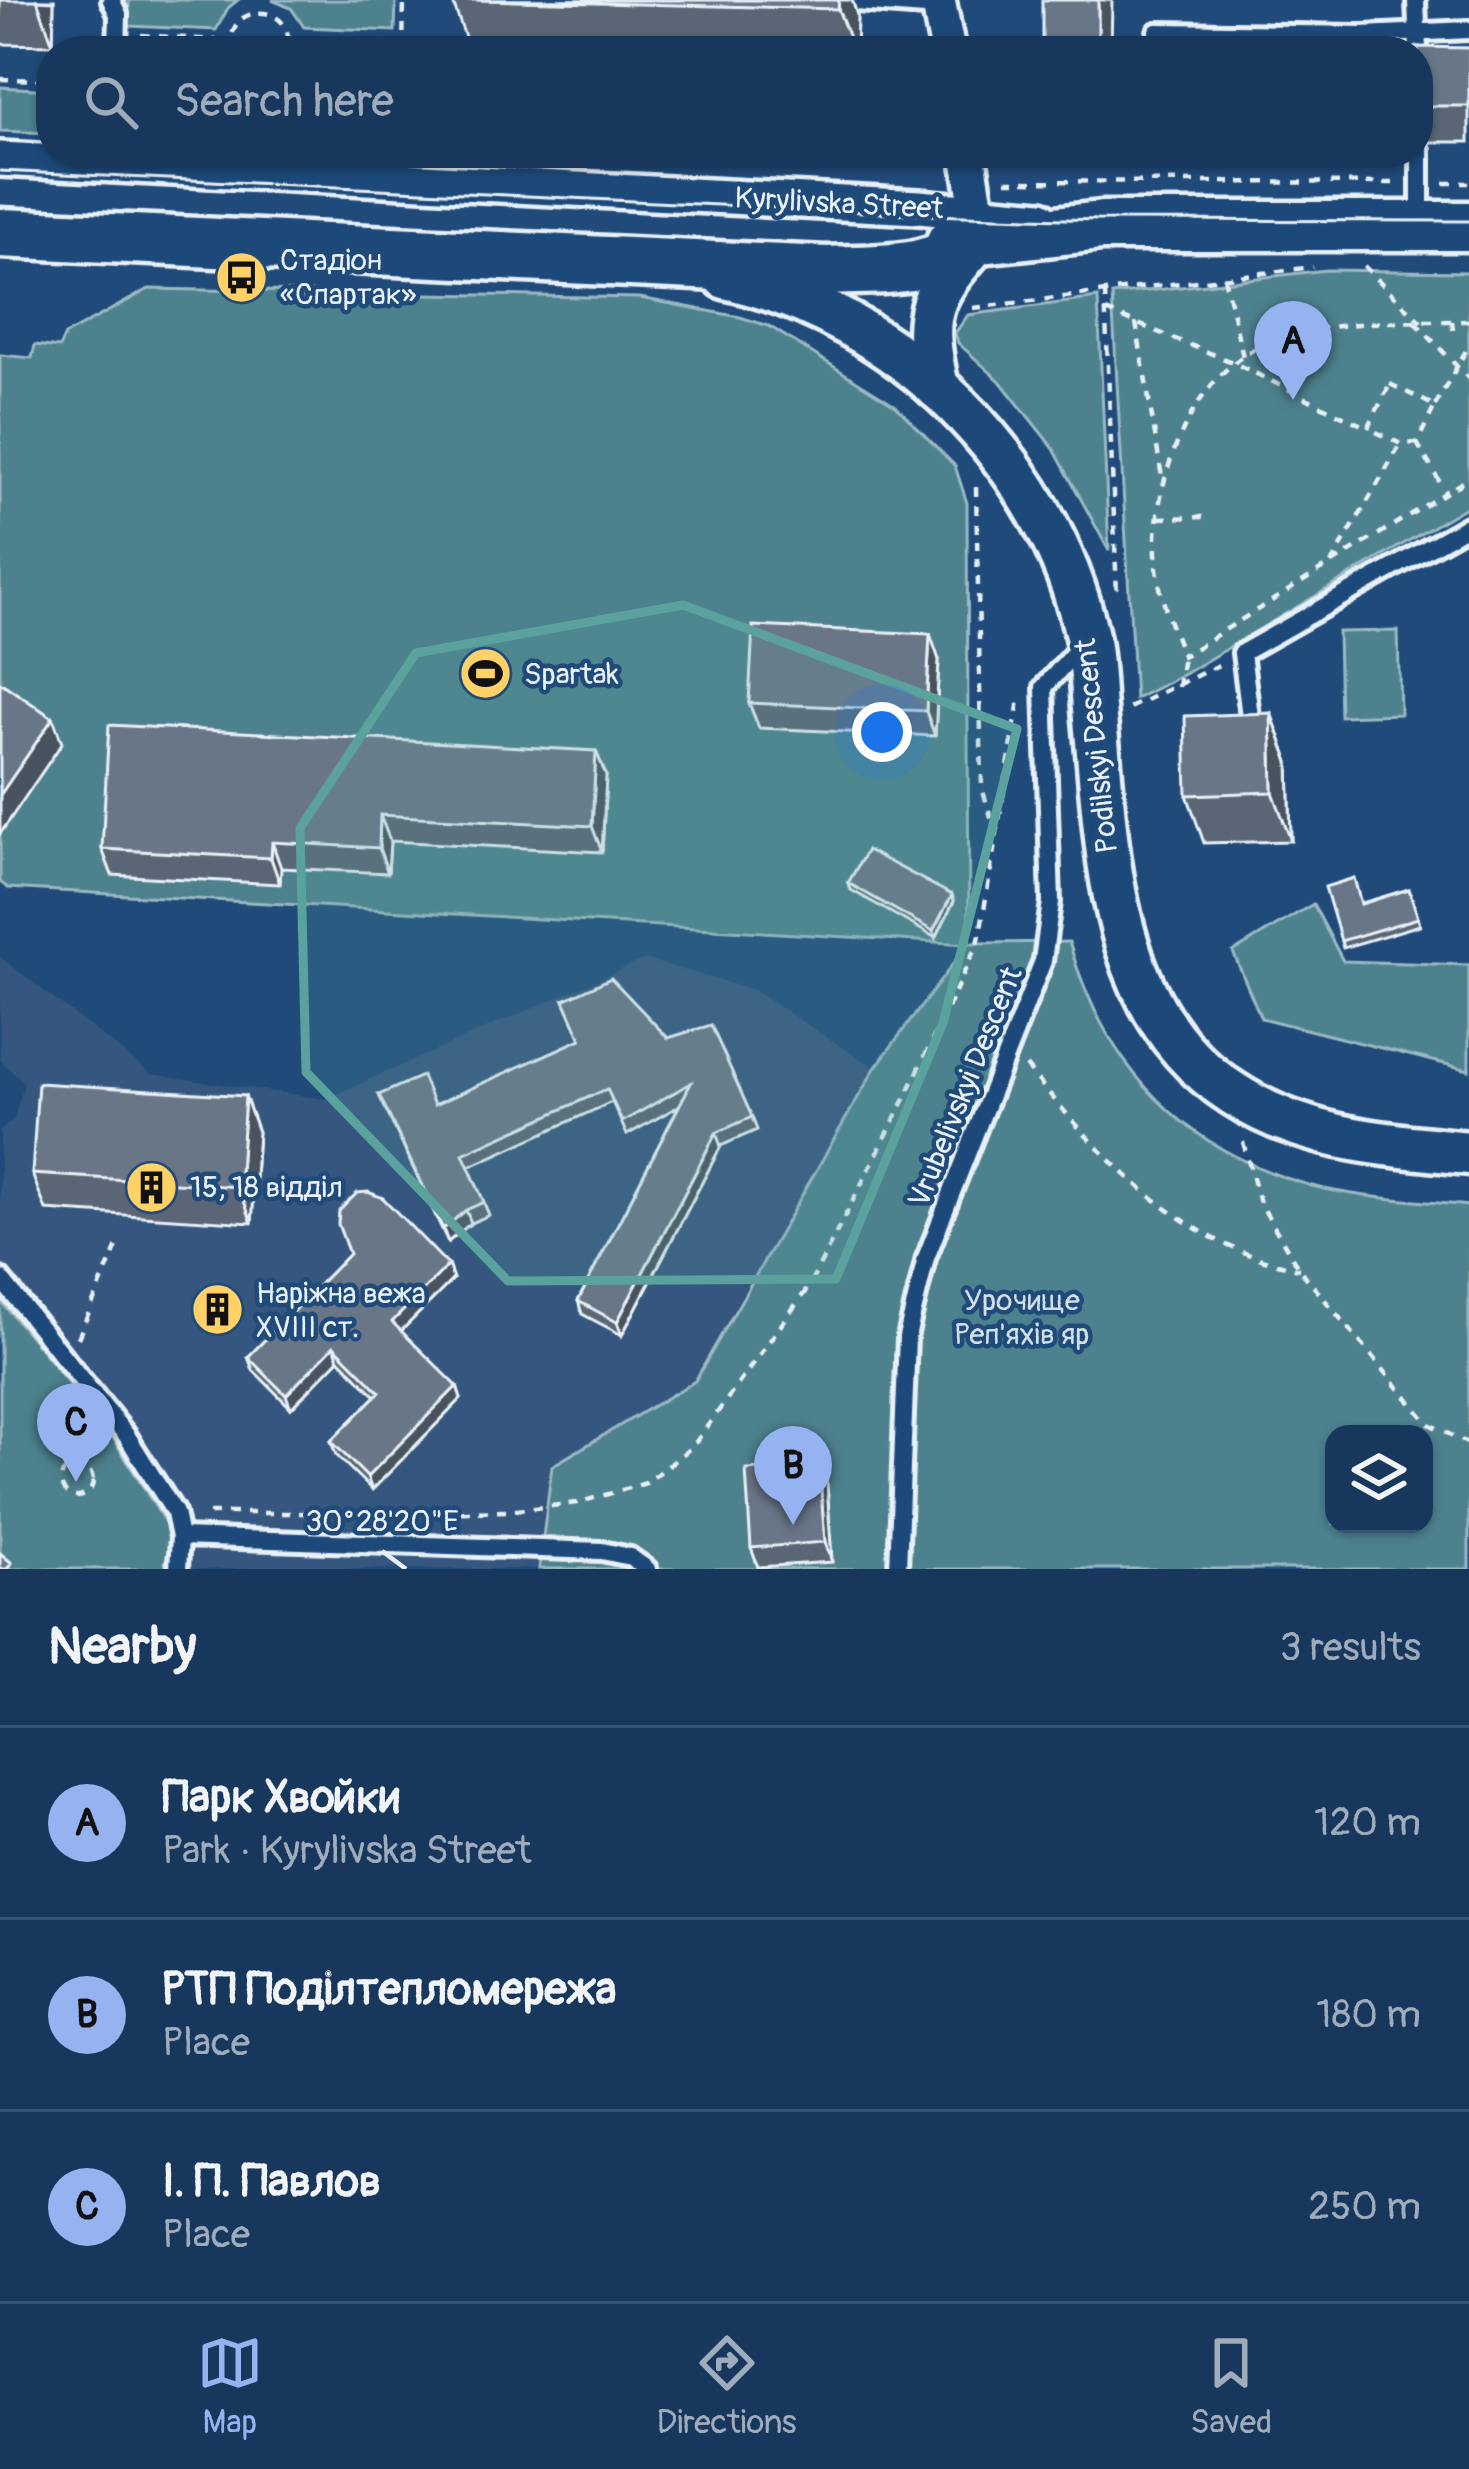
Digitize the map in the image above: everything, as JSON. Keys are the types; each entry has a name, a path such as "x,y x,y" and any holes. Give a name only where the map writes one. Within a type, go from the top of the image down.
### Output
{"main road":[{"name":"Kyrylivska Street","path":"0,233 827,271 851,254 902,252 975,195 1102,226 1420,205 1469,226"}],"street":[{"path":"939,4 945,36"},
{"name":"Kyrylivska Street","path":"0,159 36,159"},
{"name":"Kyrylivska Street","path":"328,168 975,195"},
{"path":"938,387 928,317 975,195"},
{"name":"Podilskyi Descent","path":"666,265 766,286 838,317 890,349 938,387 986,438 1026,491 1064,563 1087,638 1111,878 1122,939 1144,993 1181,1050 1231,1093 1286,1123 1342,1139 1469,1153"}],"lane":[{"path":"111,0 118,14 117,36"},
{"path":"828,0 939,4"},
{"path":"1416,0 1417,36"},
{"path":"1157,32 1363,35 1469,30"},
{"path":"1420,168 1420,205"},
{"path":"1253,745 1242,653 1469,525"},
{"name":"Vrubelivskyi Descent","path":"898,1569 907,1337 926,1258 1043,961 1051,902 1044,687 1087,638"},
{"path":"0,1278 127,1436 175,1513 181,1537 178,1569"},
{"path":"181,1537 602,1551 630,1558 647,1569"}],"path":[{"path":"260,10 261,0"},
{"path":"403,36 404,0"},
{"path":"231,36 236,23 260,10 279,17 288,36"},
{"path":"0,80 36,80"},
{"path":"853,168 854,183"},
{"path":"975,195 1420,205 1469,183"},
{"path":"970,308 1328,265"},
{"path":"1346,266 1384,266"},
{"path":"1364,266 1469,379"},
{"path":"1224,278 1243,357"},
{"path":"1105,292 1117,595"},
{"path":"1106,311 1232,362 1401,444 1417,443"},
{"path":"1452,321 1454,338"},
{"path":"1178,686 1183,656 1166,613 1157,568 1159,518 1178,443 1203,398 1232,362 1274,340 1322,329 1469,321"},
{"path":"1136,323 1164,488"},
{"path":"1417,443 1469,345"},
{"path":"1368,428 1390,384 1435,406"},
{"path":"1417,443 1446,493"},
{"path":"1331,564 1401,444"},
{"path":"1183,656 1469,478"},
{"path":"976,487 982,788 998,838"},
{"path":"1159,518 1203,517"},
{"path":"1134,706 1227,661 1205,643"},
{"path":"175,1513 509,1511 577,1503 646,1483 693,1446 808,1288 904,1101 979,940 1020,694"},
{"path":"1010,1046 1102,1156 1152,1200 1264,1262 1299,1269"},
{"path":"1243,1142 1260,1203 1299,1269 1429,1424 1469,1444"},
{"path":"68,1361 120,1239"},
{"path":"80,1465 91,1472 93,1485 85,1496 71,1497 62,1489 61,1477 68,1467 80,1465"}],"highlighted area":[{"path":"683,605 1017,729 943,1023 836,1279 508,1281 306,1072 300,828 416,653"}],"shaded area":[{"path":"0,957 151,1074 325,1099 645,959 753,990 875,1068 695,1382 552,1466 539,1569 0,1569 0,1131 14,1119 24,1083 0,1060"}],"green space":[{"path":"129,0 238,0 216,30 129,26"},
{"path":"272,0 396,0 395,31 304,27 291,8"},
{"path":"0,87 36,89 36,132 0,131"},
{"path":"1326,270 1469,272 1469,505 1135,699 1112,295"},
{"name":"Spartak","path":"149,289 640,298 769,326 895,405 955,466 967,503 969,943 1069,942 1104,1028 1128,1065 1188,1127 1225,1151 1312,1186 1469,1206 1469,1569 539,1569 552,1466 695,1381 875,1068 968,944 8,888 0,882 0,355 32,358 35,345 59,348 65,335"},
{"path":"1098,298 1109,551 1054,449 1000,381 958,343 955,333 968,315"},
{"path":"1398,631 1400,714 1340,716 1338,632"},
{"path":"1313,904 1343,961 1469,965 1469,1070 1261,1018 1233,952"},
{"path":"0,1300 110,1433 172,1534 165,1563 168,1569 0,1569"}],"building":[{"path":"479,0 839,0 838,9"},
{"path":"1042,0 1098,0 1098,36 1042,36"},
{"path":"1433,47 1469,48 1469,106 1433,106"},
{"path":"753,626 930,634 926,711 749,703"},
{"path":"0,682 53,718 0,795"},
{"path":"1271,713 1273,792 1187,795 1185,716"},
{"path":"109,725 596,751 592,826 380,815 379,848 272,842 271,858 102,849"},
{"path":"867,850 952,895 933,931 848,883"},
{"path":"1354,878 1361,904 1409,889 1418,918 1341,941 1325,887"},
{"path":"611,978 668,1038 711,1025 752,1117 716,1133 617,1322 578,1301 691,1083 622,1122 607,1089 463,1154 484,1202 443,1229 379,1095 422,1076 434,1105 581,1039 564,1000"},
{"path":"38,1083 245,1096 239,1187 32,1174"},
{"path":"357,1193 383,1198 448,1265 392,1322 457,1386 367,1477 331,1441 380,1392 334,1346 286,1395 248,1357 349,1254 338,1224 339,1211"},
{"path":"819,1464 825,1542 751,1548 746,1470"},
{"path":"0,1553 12,1563 7,1569 0,1569"}],"tram line":[{"path":"0,171 929,215 1469,221"}],"place":[{"name":"Стадіон «Спартак»","path":"241,277"},
{"name":"Парк Хвойки","path":"1293,400"},
{"name":"Spartak","path":"485,674"},
{"name":"15, 18 відділ","path":"151,1187"},
{"name":"Наріжна вежа XVIII ст.","path":"217,1310"},
{"name":"І. П. Павлов","path":"76,1482"},
{"name":"РТП Поділтепломережа","path":"793,1525"}],"park label":[{"name":"Урочище Реп'яхів яр","path":"1022,1317"}]}
